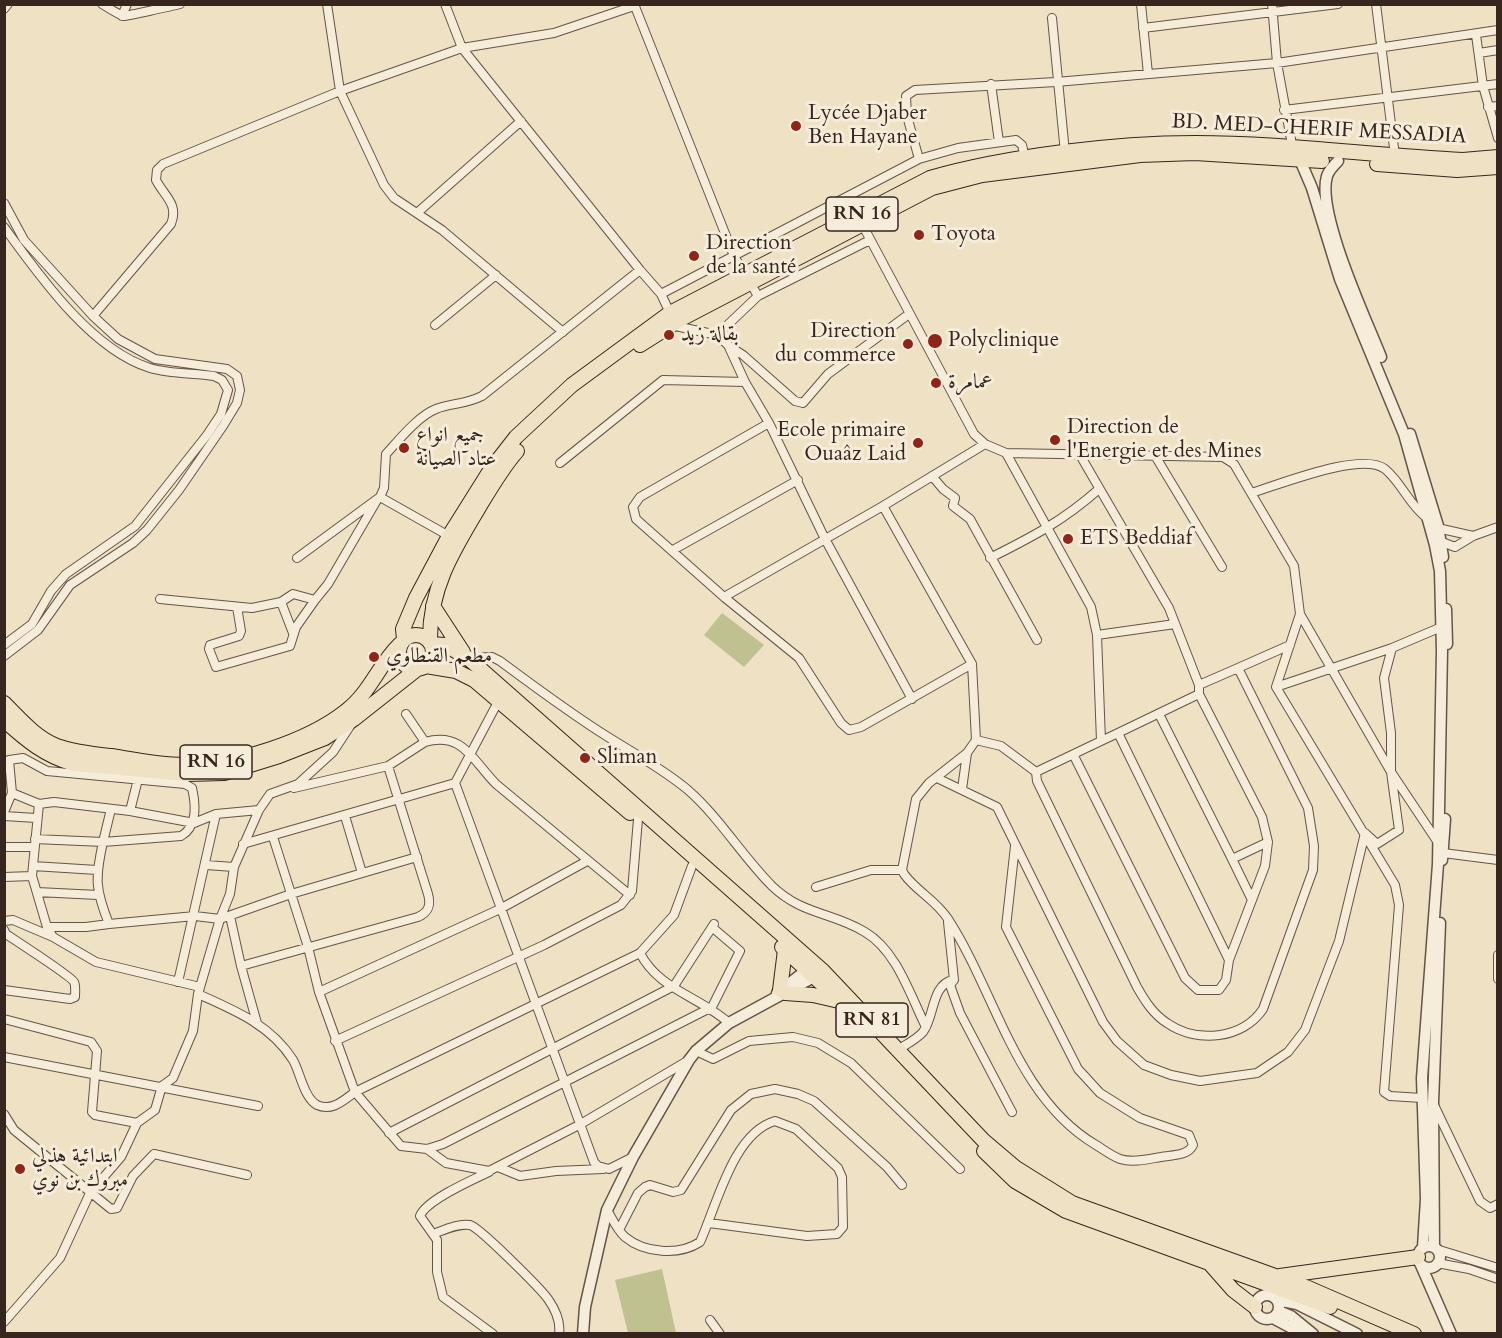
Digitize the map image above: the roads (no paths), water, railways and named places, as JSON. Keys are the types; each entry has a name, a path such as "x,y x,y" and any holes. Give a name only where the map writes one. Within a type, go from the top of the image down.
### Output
{"highway":[{"name":"BD. MED-CHERIF MESSADIA","path":"402,641 404,629 416,598 449,536 491,469 516,437 586,373 670,319 930,178 957,170 1025,158 1194,143 1338,161 1457,170 1497,167"},
{"name":"BD. MED-CHERIF MESSADIA","path":"746,279 862,225 932,188 982,175 1161,153 1395,156 1463,160 1497,157"},
{"name":"BD. MED-CHERIF MESSADIA","path":"431,643 433,606 442,571 512,457 558,408 670,319"},
{"path":"433,606 449,635 468,658"},
{"path":"418,634 431,643 433,656 421,668 402,663 398,652 402,641 418,634"},
{"name":"RN 16","path":"4,703 28,727 59,747 153,763 185,765 215,762 288,742 353,712 389,654 402,641"},
{"name":"RN 81","path":"431,643 445,645 468,658 815,971 899,1050 983,1140 1016,1168 1052,1192 1088,1209 1278,1277 1414,1334"},
{"name":"RN 16","path":"4,720 43,753 65,761 212,775 261,762 314,743 353,712 421,668"},
{"name":"RN 81","path":"421,668 466,674 499,700 597,787 638,819 785,950 815,971 998,1166 1023,1186 1077,1216 1292,1292 1362,1314 1392,1334"},
{"path":"785,950 779,994 813,994 843,1002"},
{"path":"1278,1277 1426,1253"},
{"path":"1210,1263 1233,1290 1255,1307"},
{"path":"1277,1307 1292,1292"}],"street":[{"path":"4,9 8,4"},
{"path":"102,4 122,16 180,4"},
{"path":"122,16 127,4"},
{"path":"327,4 340,91 384,185 393,198 442,230 563,333"},
{"path":"445,4 462,48 661,294 670,319 717,335 795,401 802,403 828,374 909,314"},
{"path":"1141,4 1148,74"},
{"path":"1143,28 1272,9 1338,4"},
{"path":"1376,4 1395,156"},
{"path":"93,316 171,224 175,215 172,203 156,180 157,171 163,164 340,91 462,48 554,33 634,5 734,256 758,296"},
{"path":"1272,9 1284,110 1295,156 1312,188 1340,279 1386,386 1414,460"},
{"path":"1052,18 1056,82 1065,153"},
{"path":"919,159 907,116 906,96 915,90 1056,82 1277,63 1383,49 1497,30"},
{"path":"1476,35 1483,86 1497,138"},
{"path":"1479,53 1497,50"},
{"path":"991,84 999,142"},
{"path":"1284,110 1497,84"},
{"path":"1488,107 1497,106"},
{"path":"417,213 521,121"},
{"path":"661,294 919,159 958,148 1019,141 1025,158"},
{"path":"1338,161 1327,176 1326,192 1338,251 1405,418 1414,460 1439,544 1448,625 1445,843 1427,1100 1479,1201 1490,1208 1497,1204"},
{"path":"4,203 24,240 93,316 118,339 155,359 221,367 232,371 239,383 239,396 223,426 179,490 147,530 133,543 70,585 38,630 4,656"},
{"path":"862,225 974,434 985,444 1006,453 1223,457 1233,464 1290,557 1296,578 1300,614 1276,687 1365,833 1395,885 1398,897 1383,1092 1390,1096 1427,1100"},
{"path":"4,227 71,311 104,342 150,369 214,376 222,380 228,390 221,414 207,435 135,526 66,574 51,591 32,624 4,645"},
{"path":"717,335 758,296 870,240"},
{"path":"237,607 241,631 239,636 210,645 209,650 216,667 290,646 293,633 328,584 384,488 386,454 420,420 436,409 467,404 482,396 640,270"},
{"path":"435,325 496,275"},
{"path":"728,345 744,382 769,423 824,537 912,699"},
{"path":"560,463 663,380 744,382"},
{"path":"769,423 635,502 633,513 636,519 724,597 799,658 841,723 849,730 861,727 972,664"},
{"path":"724,597 824,537 883,506 985,444"},
{"path":"1006,453 1091,607 1097,634 1101,741"},
{"path":"1154,454 1222,567"},
{"path":"1074,756 1191,986 1205,991 1219,990 1226,980 1229,960 1265,867 1268,842 1262,817 1199,689 1169,608 1080,455"},
{"path":"1251,493 1345,465 1366,463 1377,465 1389,473 1418,512 1432,524 1452,533 1473,536"},
{"path":"932,476 955,498 953,506 970,519 1037,640"},
{"path":"673,550 798,480"},
{"path":"990,558 1048,529 1071,514 1099,489"},
{"path":"379,498 449,536"},
{"path":"297,558 379,498"},
{"path":"883,506 972,664 976,740 967,753 922,790 916,799 902,870 908,879 937,903 948,919 970,957 1017,1054 1042,1095 1062,1119 1085,1138 1122,1159 1143,1160 1183,1153 1191,1149 1193,1141 1189,1135 1140,1118 1100,1093 1084,1077 1074,1062 1006,927 1015,846"},
{"path":"1439,544 1455,547 1473,536 1497,527"},
{"path":"1439,544 1442,651 1438,872 1427,1100 1425,1267 1436,1265 1469,1269 1497,1279"},
{"path":"160,599 252,608 281,602 293,594 315,600"},
{"path":"281,602 293,633"},
{"path":"1300,614 1333,667 1391,772 1437,841"},
{"path":"1097,634 1175,624"},
{"path":"1276,687 1392,648 1440,627"},
{"path":"1036,772 1159,714 1238,668 1290,645"},
{"path":"1365,833 1377,844 1399,830 1391,772 1391,733 1384,678 1392,648"},
{"path":"468,658 492,657 500,661 607,736 662,770 706,808 771,885 787,898 803,909 865,932 877,941 889,954 926,1027"},
{"path":"976,740 1001,746 1036,772 1037,781 1137,987 1154,1013 1167,1024 1187,1033 1207,1036 1242,1029 1256,1020 1263,1009 1310,882 1314,859 1308,808 1238,668"},
{"path":"499,700 455,783 579,1125 594,1162 598,1166 609,1169"},
{"path":"4,1322 60,1258 90,1193 121,1157 137,1123 155,1110 162,1086 172,1078 193,1031 199,991 220,919 230,894 234,867 258,810 270,794 298,784 333,752 353,712"},
{"path":"406,714 425,742"},
{"path":"1159,714 1252,900"},
{"path":"1118,733 1229,960"},
{"path":"270,794 388,766 425,742 446,739 454,741 470,753 496,784 630,895"},
{"path":"962,789 967,753"},
{"path":"36,818 4,814 12,793 9,760 23,758 47,771 185,784 192,788 194,823"},
{"path":"241,966 418,917 427,912 430,901 388,766"},
{"path":"938,778 997,807 1103,1022 1117,1041 1144,1065 1171,1075 1200,1081 1257,1073 1288,1052 1305,1030 1339,941 1365,833"},
{"path":"130,811 138,779"},
{"path":"243,844 455,783"},
{"path":"12,793 39,804 54,802 130,811 194,823"},
{"path":"39,804 32,876 47,927 53,937"},
{"path":"109,924 98,895 97,870 111,809"},
{"path":"4,847 35,843 103,842 181,836 194,823 216,814 258,810"},
{"path":"178,982 195,916 216,814"},
{"path":"345,816 362,873"},
{"path":"335,1041 518,957 621,905 630,895 638,819"},
{"path":"273,837 308,947 319,992 355,1092 401,1146 427,1149 446,1162 489,1171"},
{"path":"1232,859 1268,842"},
{"path":"1443,853 1497,860"},
{"path":"47,927 67,928 195,916 220,919 291,894 417,857"},
{"path":"319,992 500,909 587,861"},
{"path":"206,865 234,867"},
{"path":"33,866 97,870"},
{"path":"4,921 13,920 53,937 96,962 178,982 257,1023 293,1060 315,1104 326,1107 340,1104 355,1092 640,953 674,915 692,866"},
{"path":"816,887 871,870 902,870"},
{"path":"4,877 32,876"},
{"path":"37,892 98,895"},
{"path":"230,916 257,1023"},
{"path":"948,919 954,980 950,985 960,1013 1012,1112"},
{"path":"388,1133 674,986 714,925 740,951 712,1007 563,1081 477,1128 427,1149"},
{"path":"4,930 6,934 38,957 70,977 75,987 75,997 70,999 4,990"},
{"path":"640,953 654,974 712,1007 729,1023"},
{"path":"1497,955 1497,979"},
{"path":"493,1334 443,1297 437,1272 438,1244 421,1220 422,1210 489,1171 579,1125 693,1055 729,1023 815,971"},
{"path":"899,1050 926,1027 940,988 947,981 954,980"},
{"path":"4,1019 91,1042 97,1051 92,1112 95,1115 137,1123"},
{"path":"693,1055 713,1059 749,1041 793,1037 818,1043 851,1063 960,1169"},
{"path":"584,1334 585,1307 607,1210 633,1157 693,1055"},
{"path":"4,1057 258,1106"},
{"path":"619,1230 638,1192 650,1185 673,1192 681,1190 731,1110 745,1097 765,1090 783,1090 814,1101 887,1167 902,1185"},
{"path":"4,1114 14,1130 111,1209 117,1208 133,1176 154,1155 247,1175"},
{"path":"607,1210 624,1236 641,1247 670,1250 688,1248 700,1242 741,1149 751,1133 775,1121 796,1129 829,1157 842,1177 843,1227 841,1231 832,1236 807,1236 709,1223"},
{"path":"498,1167 520,1176 556,1171 609,1169 633,1157"},
{"path":"433,1234 457,1226 474,1227 537,1286 555,1311 559,1323 559,1334"},
{"path":"1426,1253 1440,1254 1436,1265 1438,1298"},
{"path":"1426,1253 1497,1268"},
{"path":"1426,1253 1438,1298 1451,1334"},
{"path":"1303,1334 1277,1307 1264,1295 1257,1299 1255,1307 1261,1317 1277,1307 1309,1309 1357,1334"},
{"path":"1277,1307 1312,1333"},
{"path":"1312,1333 1312,1320 1320,1314"},
{"path":"710,1320 720,1334"}],"place":[{"name":"Lycée Djaber Ben Hayane","path":"796,126"},
{"name":"Toyota","path":"919,235"},
{"name":"Direction de la santé","path":"694,256"},
{"name":"بقالة زيد","path":"669,335"},
{"name":"Polyclinique","path":"935,341"},
{"name":"Direction du commerce","path":"908,344"},
{"name":"عمامرة","path":"936,383"},
{"name":"Direction de l'Energie et des Mines","path":"1055,440"},
{"name":"Ecole primaire Ouaâz Laid","path":"918,443"},
{"name":"جميع انواع عتاد الصيانة","path":"404,448"},
{"name":"ETS Beddiaf","path":"1068,539"},
{"name":"مطعم القنطاوي","path":"374,657"},
{"name":"Sliman","path":"585,758"},
{"name":"ابتدائية هذلي مبروك بن نوي","path":"20,1169"}]}
